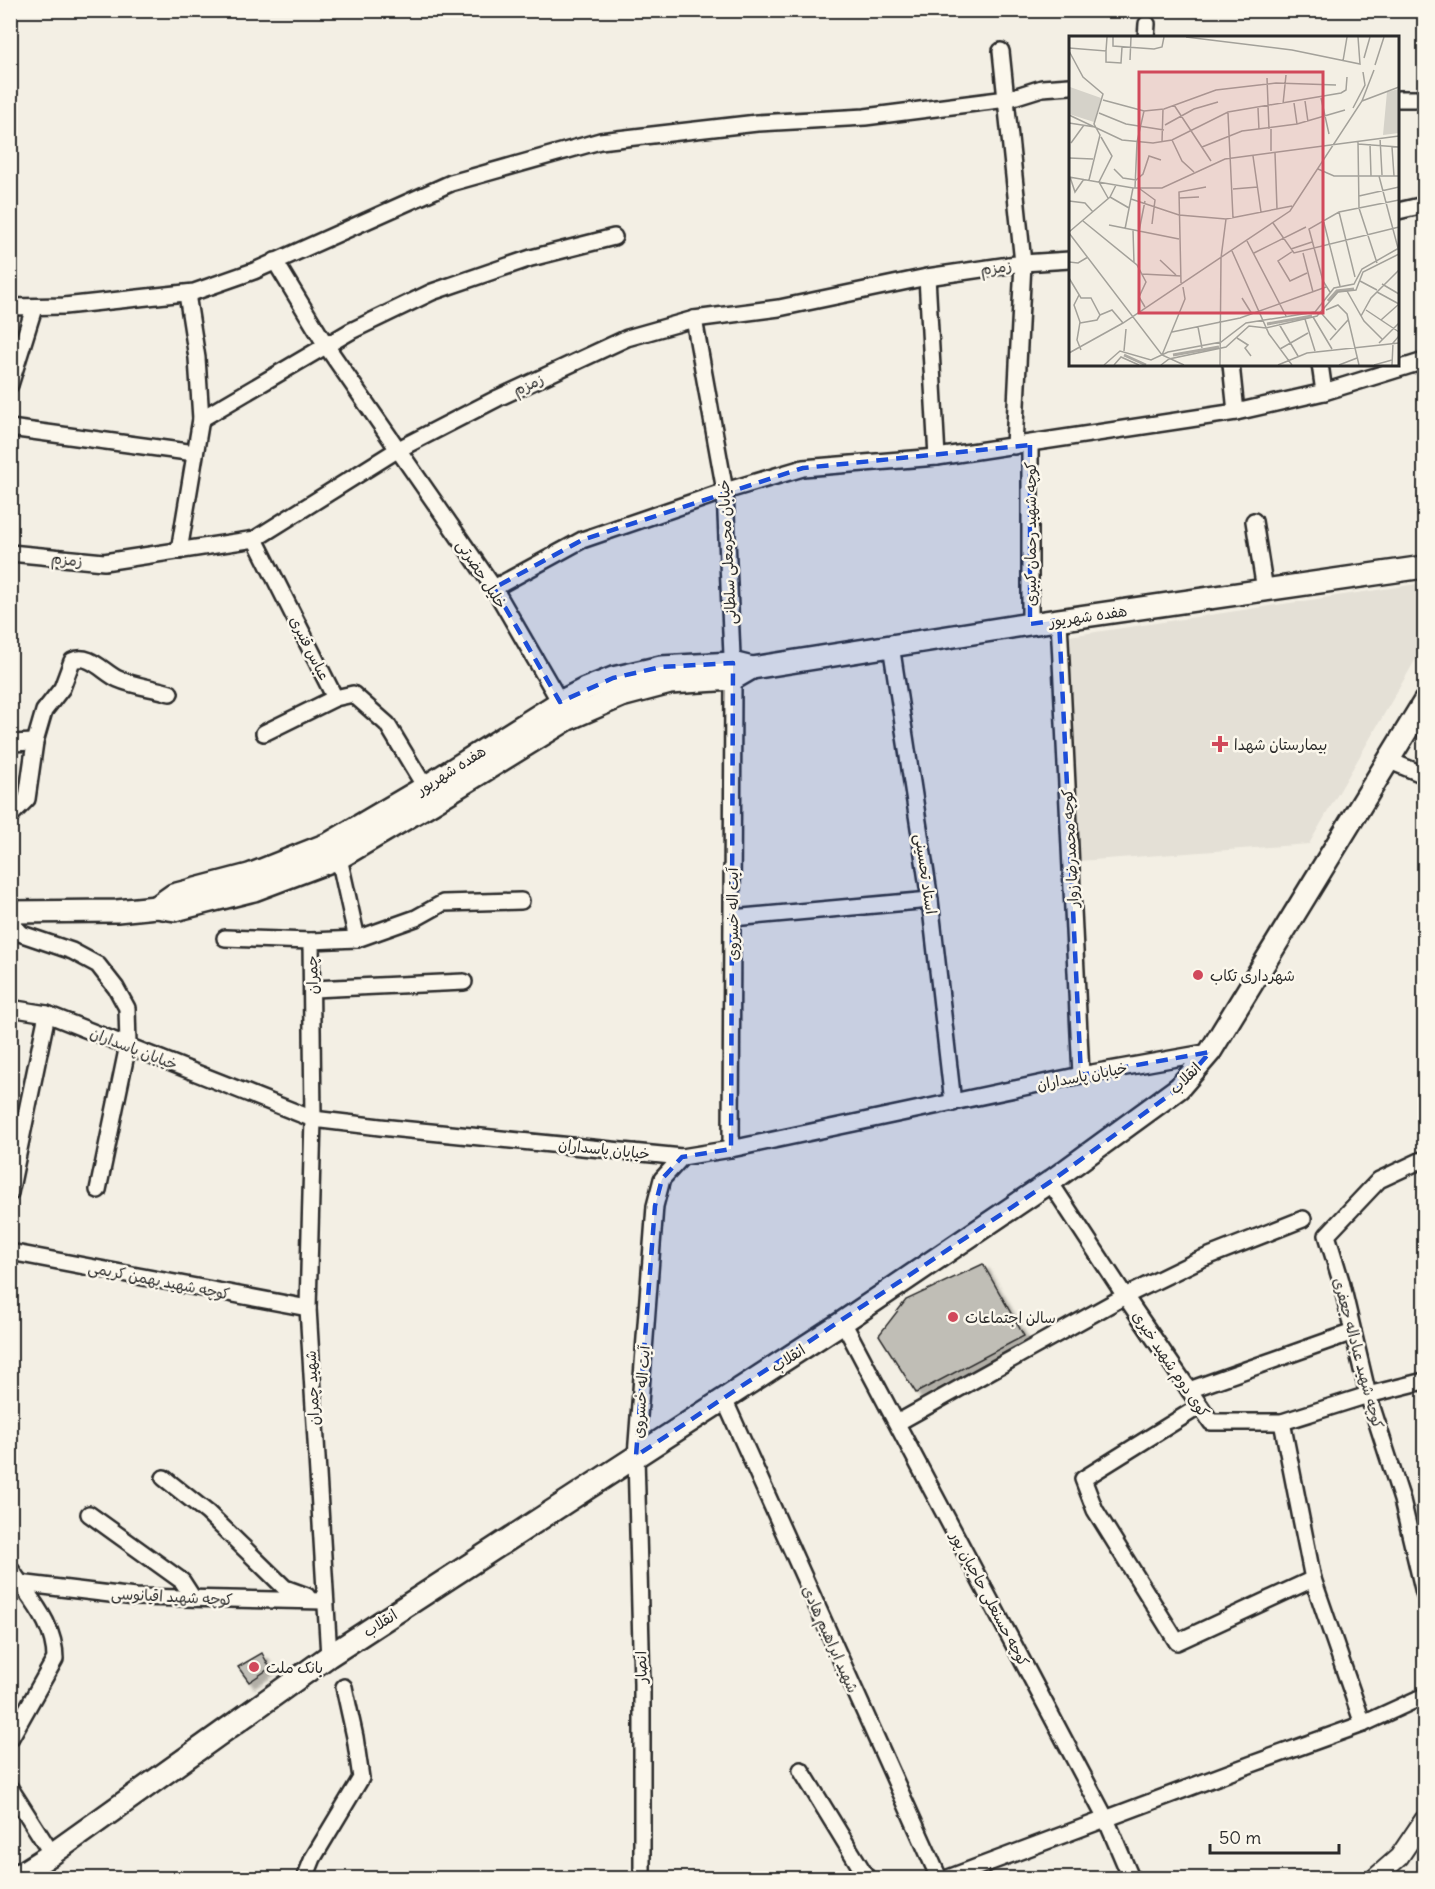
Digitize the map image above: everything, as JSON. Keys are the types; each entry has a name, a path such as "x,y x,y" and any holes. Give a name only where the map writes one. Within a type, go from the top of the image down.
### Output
{"main road":[{"name":"هفده شهریور","path":"10,912 117,911 156,907 175,910 254,890 339,858 568,719 621,696 670,683 891,645 1425,567"},
{"name":"هفده شهریور","path":"156,907 173,895 249,875 302,856 330,843 425,787 560,702 613,678 661,667 739,670"},
{"name":"انقلاب","path":"14,1878 52,1854 329,1656 843,1322 1050,1182 1179,1088 1210,1052 1425,702"}],"street":[{"path":"1001,51 1023,263 1014,446"},
{"path":"10,308 34,308 187,294 254,271 451,183 600,141 757,123 865,117 1007,99 1042,88 1069,86"},
{"path":"1399,99 1425,99"},
{"path":"1399,211 1424,206"},
{"path":"201,419 351,331 432,292 531,258 614,237"},
{"name":"زمزم","path":"10,553 104,562 255,539 397,450 498,398 627,338 694,319 779,308 927,277 1023,263 1069,260"},
{"name":"خلیل حضرتی","path":"275,261 327,347 494,588 560,702"},
{"path":"927,277 937,457"},
{"path":"178,551 201,419 197,358 187,294"},
{"path":"10,385 34,308"},
{"name":"خیابان محرمعلی سلطانی","path":"694,319 725,491 739,670"},
{"path":"494,588 582,540 725,491 803,468 937,457 1236,412 1324,392 1425,361"},
{"path":"1231,366 1236,412"},
{"path":"1320,366 1324,392"},
{"path":"10,428 195,453"},
{"name":"کوچه شهید رحمان کبیری","path":"1030,444 1030,624"},
{"path":"1254,521 1265,590"},
{"name":"عباس قنبری","path":"255,539 335,698 353,694 387,724 425,787"},
{"name":"کوچه محمدرضا زوار","path":"1059,620 1082,1075"},
{"name":"استاد تحسینی","path":"891,645 930,900 953,1103"},
{"path":"10,816 27,799 35,742 44,711 62,688 72,661 78,658 87,659 118,680 170,693"},
{"name":"آیت اله خسروی","path":"731,1149 732,918 739,670"},
{"path":"264,733 335,698"},
{"path":"10,743 35,742"},
{"path":"1390,761 1425,775"},
{"path":"339,858 357,939"},
{"path":"732,918 930,900"},
{"name":"چمران","path":"314,1119 311,941 357,939 416,918 443,903 521,901"},
{"path":"10,922 22,934 72,951 98,965 116,987 127,1008 128,1045 98,1190"},
{"path":"225,938 311,941"},
{"path":"313,989 464,982"},
{"name":"خیابان پاسداران","path":"10,1008 47,1014 314,1119 392,1129 682,1157 731,1149 1082,1075 1210,1052"},
{"path":"10,1192 47,1014"},
{"name":"شهید چمران","path":"314,1119 308,1308 329,1656"},
{"name":"آیت اله خسروی","path":"636,1456 655,1206 662,1179 682,1157"},
{"name":"کوچه شهید عباداله جعفری","path":"1425,1159 1379,1180 1327,1236 1368,1395 1402,1500 1425,1593"},
{"name":"کوی دوم شهید خیری","path":"1050,1182 1211,1422 1282,1422 1368,1395 1425,1381"},
{"path":"897,1423 1125,1296 1199,1260 1303,1220"},
{"name":"کوچه شهید بهمن کریمی","path":"10,1252 308,1308"},
{"name":"کوچه حسنعلی حاجیان پور","path":"843,1322 1106,1819 1131,1878"},
{"path":"1189,1390 1353,1332"},
{"name":"شهید ابراهیم هادی","path":"724,1399 939,1878"},
{"path":"1200,1406 1083,1479 1095,1510 1177,1642 1313,1579"},
{"path":"1282,1422 1313,1579 1363,1724"},
{"name":"انصار","path":"636,1456 642,1684 642,1878"},
{"path":"164,1478 208,1513 285,1588 324,1601"},
{"path":"89,1514 182,1581 193,1598"},
{"path":"10,1568 50,1628 55,1644 55,1659 10,1739"},
{"name":"کوچه شهید اقیانوسی","path":"19,1583 135,1597 324,1601"},
{"path":"305,1878 313,1858 361,1779 344,1687"},
{"path":"948,1878 1363,1724 1425,1696"},
{"path":"801,1770 867,1878"},
{"path":"10,1788 52,1854"},
{"path":"1375,1878 1399,1857 1425,1820"}],"highlighted area":[{"path":"1030,445 1030,624 1059,620 1081,1075 1210,1052 1179,1088 1050,1182 636,1456 655,1206 662,1179 682,1157 731,1149 733,663 661,667 613,678 560,702 494,588 582,540 803,468"}],"shaded area":[{"name":"بیمارستان شهدا","path":"1424,583 1424,645 1309,844 1079,861 1069,636"}],"building":[{"name":"سالن اجتماعات","path":"983,1264 1024,1336 916,1393 879,1335 906,1300"},
{"name":"بانک ملت","path":"262,1653 270,1668 249,1682 238,1667"}],"place":[{"name":"بیمارستان شهدا","path":"1220,744"},
{"name":"شهرداری تکاب","path":"1198,975"},
{"name":"سالن اجتماعات","path":"953,1317"},
{"name":"بانک ملت","path":"254,1667"}]}
